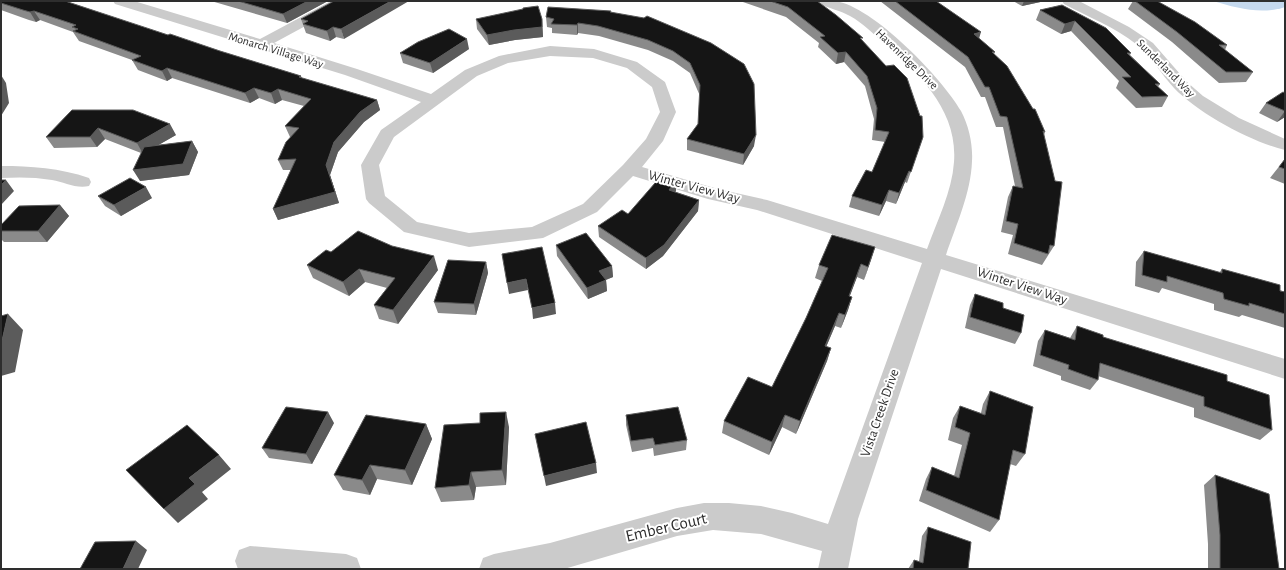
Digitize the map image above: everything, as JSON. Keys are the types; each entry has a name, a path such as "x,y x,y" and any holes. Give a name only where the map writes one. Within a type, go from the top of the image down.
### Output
{"street":[{"name":"Monarch Village Way","path":"120,1 352,72 432,100"},
{"path":"260,45 341,1"},
{"name":"Havenridge Drive","path":"824,1 860,16 921,69 938,86 956,117 964,146 963,169 958,190 934,258"},
{"name":"Sunderland Way","path":"1069,1 1143,43 1179,84 1202,103 1243,127 1285,145"},
{"path":"550,51 594,54 632,65 659,85 668,112 654,141 634,164 590,208 536,233 469,240 411,227 376,199 370,165 387,134 471,72 504,59 550,51"},
{"name":"Winter View Way","path":"634,164 715,195 760,204 1285,369"},
{"path":"1,172 48,174 67,177 82,182"},
{"name":"Vista Creek Drive","path":"836,555 853,491 934,258"},
{"name":"Ember Court","path":"494,569 534,562 669,524 712,516 733,516 775,523 836,555"},
{"path":"250,561 346,569"}],"water":[{"path":"1213,1 1285,1 1285,7 1267,10 1249,10"}],"building":[{"path":"1,1 65,1 168,35 170,34 301,76 299,77 377,100 360,112 334,142 326,165 335,192 273,209 296,159 278,160 286,142 299,128 285,126 311,99 278,89 271,93 254,88 245,93 167,68 162,71 132,60 141,56 73,31 78,29 72,27 76,25 34,11 30,12 1,3"},
{"path":"238,1 308,1 283,14"},
{"path":"334,1 391,1 341,29 333,27 327,31 303,24 308,21 301,19"},
{"path":"770,1 817,1 863,38 860,38 886,66 894,65 907,78 920,116 922,116 923,137 911,172 909,171 899,193 889,190 882,205 852,196 866,170 872,172 889,132 875,130 877,108 867,76 846,52 838,53 820,37 825,36 788,7"},
{"path":"895,1 936,1 981,32 974,34 995,52 992,52 1007,66 1033,109 1035,109 1045,132 1043,131 1055,181 1062,182 1054,246 1050,245 1048,254 1014,243 1018,224 1006,221 1013,186 1023,188 1007,117 1000,116 989,87 985,87 968,57"},
{"path":"1135,1 1157,1 1195,22 1227,45 1219,45 1253,72 1226,72 1177,32"},
{"path":"1062,5 1106,28 1131,53 1127,53 1160,84 1155,84 1168,96 1142,97 1122,77 1131,77 1075,21 1065,24 1040,10"},
{"path":"538,6 542,19 542,27 487,35 476,19 523,8"},
{"path":"548,7 611,11 610,12 644,18 647,16 711,43 744,64 754,84 756,135 744,154 687,139 698,124 700,85 690,63 673,51 648,40 598,26 578,23 577,25 551,24 554,19 546,17"},
{"path":"449,29 467,39 430,63 400,53 418,42"},
{"path":"1283,92 1285,93 1285,111 1266,103"},
{"path":"72,110 133,110 170,124 137,143 98,128 90,137 46,137"},
{"path":"192,141 183,164 133,170 144,147"},
{"path":"1285,159 1285,169 1279,167"},
{"path":"662,175 676,180 669,190 699,200 664,245 646,258 598,226 622,210 628,214"},
{"path":"130,178 146,187 114,205 98,196"},
{"path":"1,180 6,180 1,185"},
{"path":"60,205 38,231 1,231 1,225 19,206"},
{"path":"358,231 392,246 434,256 393,310 374,305 395,278 359,269 343,282 307,265 326,250 331,252"},
{"path":"586,233 612,266 599,271 606,280 587,288 556,245"},
{"path":"832,235 875,247 868,267 861,264 849,296 852,297 845,315 839,313 825,346 831,348 800,421 785,415 772,442 724,421 748,377 772,387 806,318 828,268 819,265"},
{"path":"542,247 555,303 532,308 526,279 507,283 502,254"},
{"path":"1144,251 1222,273 1222,269 1280,285 1280,291 1285,292 1285,314 1249,303 1249,306 1224,299 1223,293 1167,276 1167,282 1142,275"},
{"path":"448,260 486,262 474,304 434,302"},
{"path":"975,294 1003,303 1003,308 1024,315 1021,333 970,317"},
{"path":"8,314 1,345 1,316"},
{"path":"1077,326 1103,335 1103,337 1227,375 1227,381 1269,395 1272,430 1204,406 1204,397 1100,363 1098,380 1068,369 1069,365 1040,355 1045,330 1075,340"},
{"path":"990,391 1033,407 1025,454 1013,450 999,520 926,490 932,467 959,478 970,433 955,427 960,406 985,415"},
{"path":"286,407 328,412 306,454 262,448"},
{"path":"678,407 687,440 655,445 653,438 631,441 626,415"},
{"path":"506,412 502,470 471,472 469,485 435,488 444,425 480,423 480,413"},
{"path":"366,415 426,424 405,470 370,465 362,480 334,475"},
{"path":"586,422 596,463 544,476 535,434"},
{"path":"187,425 219,455 189,478 195,484 164,509 126,470"},
{"path":"1215,475 1269,494 1279,569 1220,569 1220,535"},
{"path":"928,527 971,542 968,569 913,569 914,560 923,563"},
{"path":"136,541 123,569 80,569 95,542"}]}
